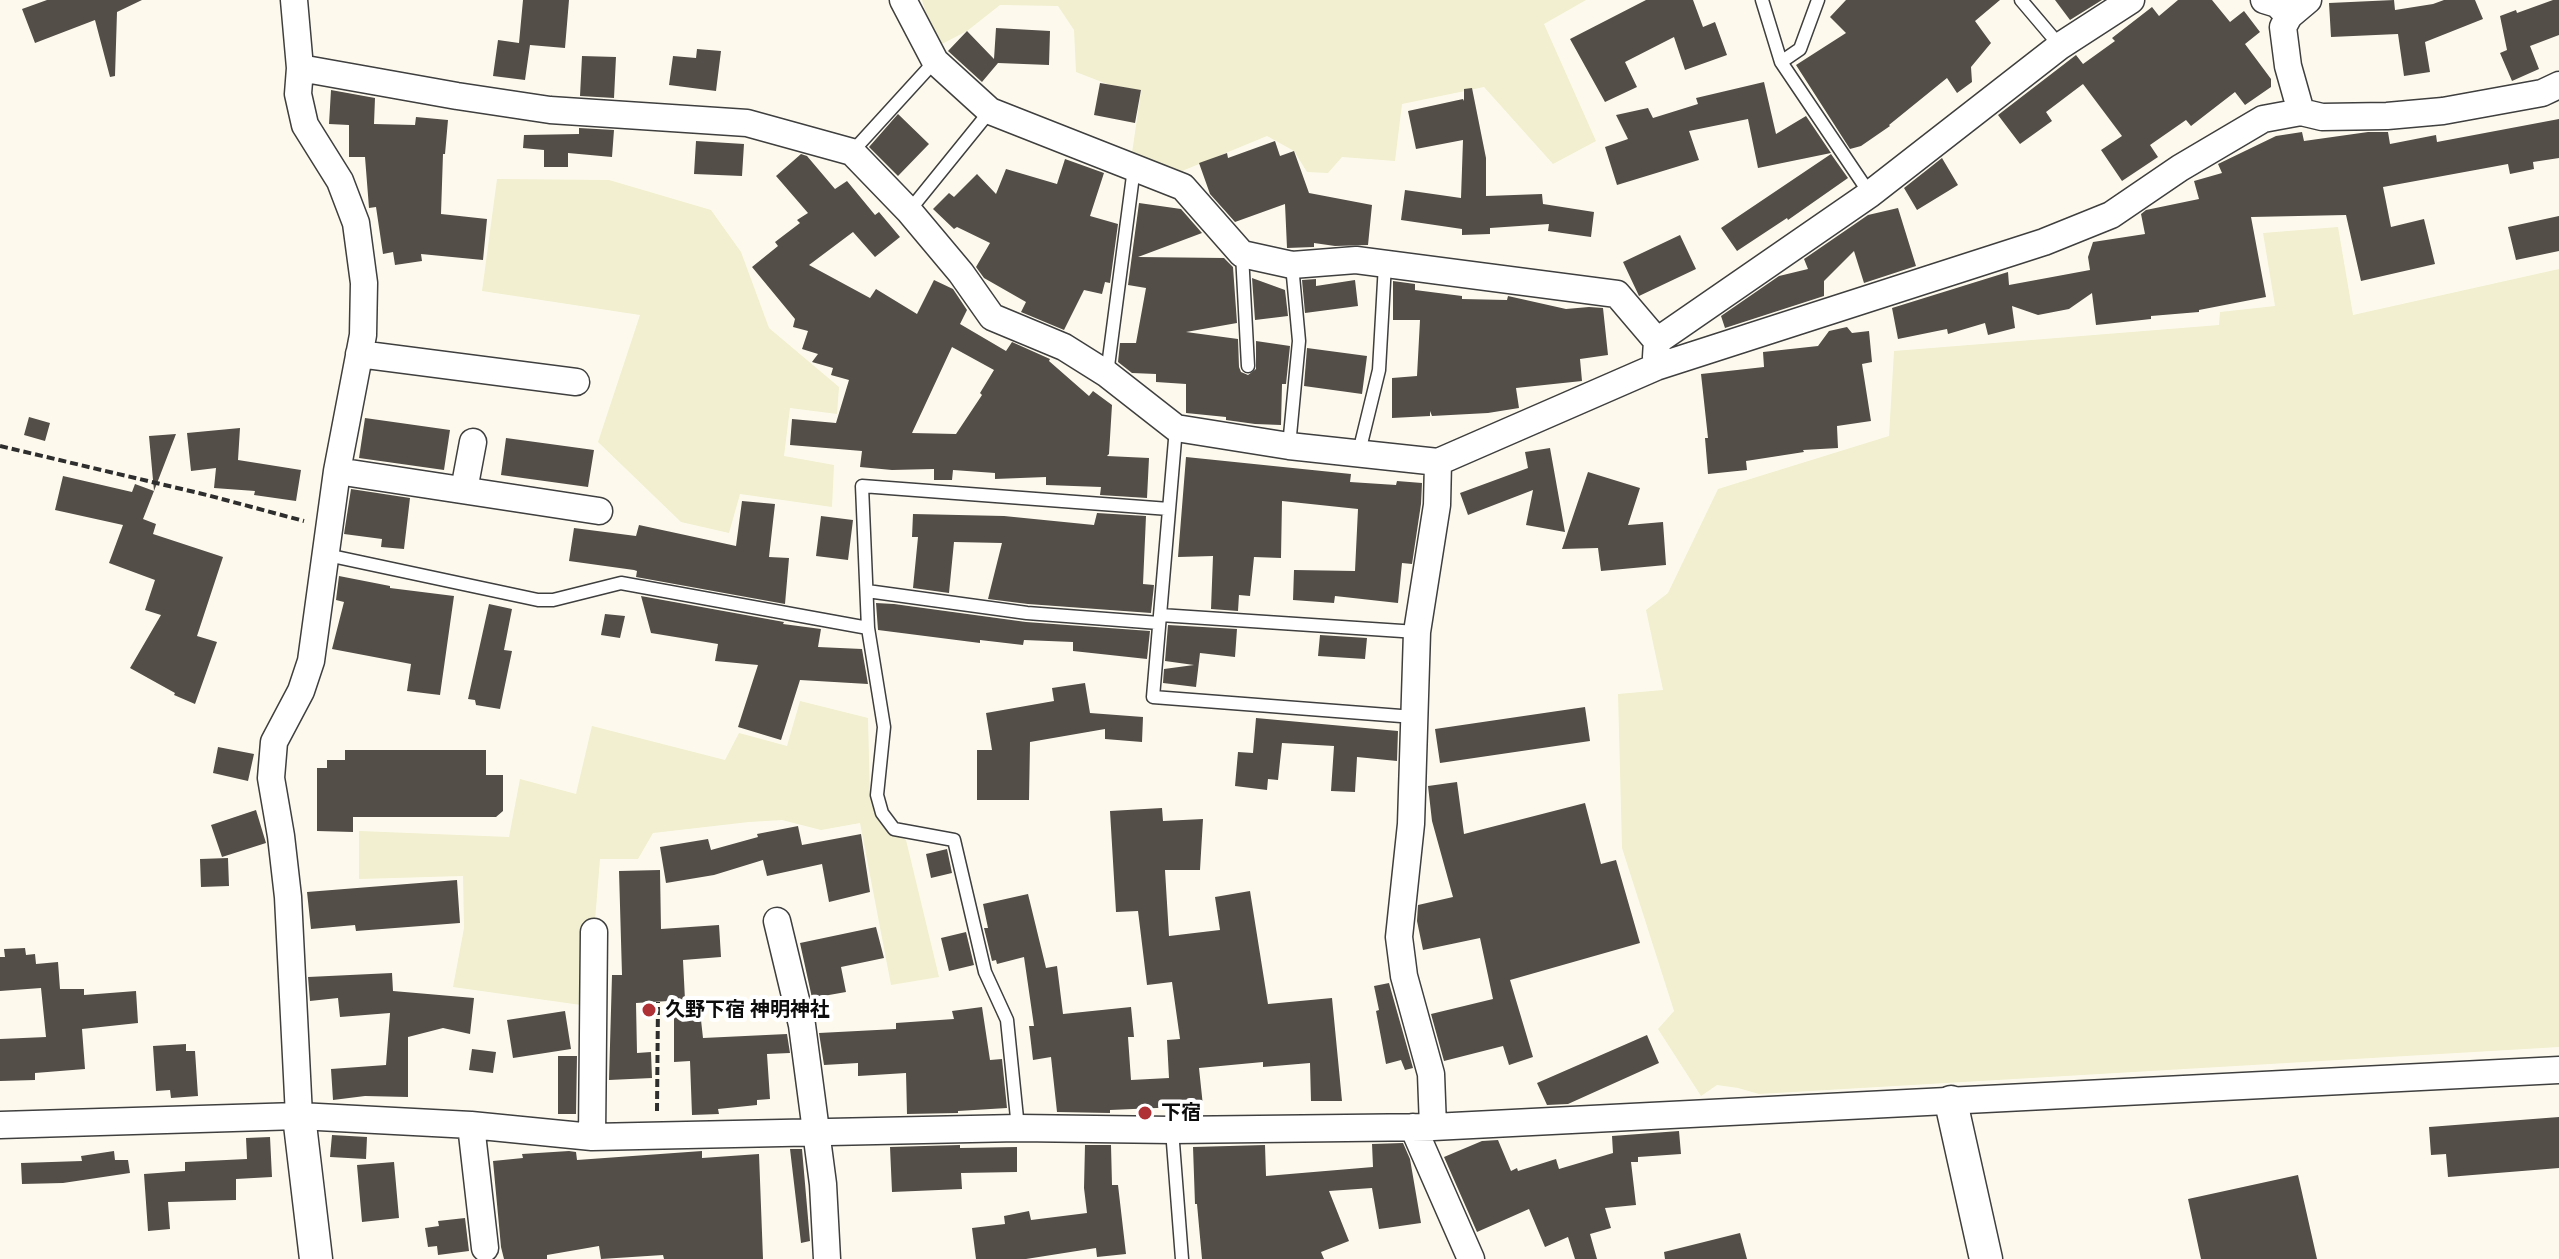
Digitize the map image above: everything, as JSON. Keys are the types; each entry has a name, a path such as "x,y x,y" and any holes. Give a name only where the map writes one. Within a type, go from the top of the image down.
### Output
{"street":[{"path":"294,0 300,68 298,94 305,125 340,181 356,223 364,283 363,335 337,471 311,661 301,691 274,742 271,778 288,897 299,1116 316,1259"},
{"path":"903,0 935,61 990,111 1183,187 1242,254 1292,265 1356,260 1617,294 1656,354"},
{"path":"1656,354 1870,194 2060,46 2131,0"},
{"path":"2283,4 2288,66 2301,112"},
{"path":"300,68 550,110 747,123 852,152 909,211 961,273 992,317 1064,347 1107,374 1176,428 1289,446 1438,462 1656,354 2044,242 2111,215 2180,168 2263,119 2301,112 2322,117 2443,111 2542,93 2559,85"},
{"path":"359,354 576,382"},
{"path":"464,490 473,442"},
{"path":"1438,462 1437,505 1417,632 1411,824 1399,937 1404,976 1431,1074 1423,1127 1471,1259"},
{"path":"337,471 599,511"},
{"path":"777,921 802,1025 823,1184 827,1259"},
{"path":"592,1137 594,932"},
{"path":"0,1125 299,1116 471,1125 592,1137 1018,1128 1423,1127 2559,1070"},
{"path":"1951,1102 1986,1259"},
{"path":"471,1125 485,1248"}],"lane":[{"path":"1762,0 1781,62 1870,194"},
{"path":"1781,62 1800,49 1818,0"},
{"path":"2021,0 2060,46"},
{"path":"852,152 935,61"},
{"path":"909,211 990,111"},
{"path":"1107,374 1134,168"},
{"path":"1242,254 1248,366"},
{"path":"1359,452 1379,370 1385,264"},
{"path":"1289,446 1299,341 1292,265"},
{"path":"1176,428 1153,697 1414,717"},
{"path":"1018,1128 1007,1020 985,972 954,840 894,829 882,813 877,795 884,727 868,628 862,486 1169,509"},
{"path":"327,555 538,600 553,600 621,583 868,628"},
{"path":"867,591 1027,613 1417,632"},
{"path":"1172,1130 1182,1259"}],"path":[{"path":"0,446 207,495 328,528"},
{"path":"657,1137 658,1002"}],"shaded area":[{"path":"922,0 1586,0 1544,24 1596,141 1553,164 1484,87 1402,104 1395,161 1342,157 1328,173 1307,172 1294,151 1267,136 1182,171 1132,153 1141,91 1107,84 1076,72 1074,30 1058,6 1000,5 967,31 936,47"},
{"path":"497,179 609,180 711,210 741,252 769,328 839,387 837,414 790,408 784,456 834,465 832,507 740,494 729,533 681,522 598,442 640,315 482,291"},
{"path":"2338,227 2353,315 2559,269 2559,1047 1759,1094 1717,1085 1701,1096 1658,1029 1674,1011 1622,848 1618,694 1663,690 1646,610 1668,593 1718,489 1889,436 1894,351 2219,325 2220,312 2275,306 2263,233"},
{"path":"800,701 868,718 870,798 886,829 906,840 939,977 891,985 860,823 821,830 782,820 653,833 638,859 600,859 588,1006 453,987 464,928 463,876 359,879 359,831 509,837 520,779 576,794 592,726 725,760 739,733 787,746"}],"building":[{"path":"47,0 142,0 117,12 115,76 110,77 95,20 35,43 22,9"},
{"path":"523,0 569,0 565,48 530,45 525,80 493,76 498,40 519,43"},
{"path":"1646,0 1693,0 1703,27 1715,22 1727,55 1685,70 1674,37 1625,62 1637,87 1605,102 1570,39"},
{"path":"1846,0 2000,0 1975,21 1991,43 1971,67 1972,82 1957,93 1947,78 1890,126 1861,146 1850,149 1796,65 1846,33 1830,17"},
{"path":"2055,0 2102,0 2070,20"},
{"path":"2178,0 2212,0 2230,22 2244,11 2260,32 2245,44 2271,79 2271,87 2245,105 2235,92 2191,126 2186,120 2150,145 2158,157 2122,181 2101,150 2122,136 2083,84 2046,112 2052,121 2020,144 1998,115 2076,55 2083,64 2115,41 2112,38 2152,7 2159,16"},
{"path":"2394,0 2395,10 2444,0 2475,0 2483,19 2425,42 2430,72 2404,76 2398,34 2331,37 2329,3"},
{"path":"2559,0 2559,35 2530,46 2539,69 2512,81 2500,53 2507,50 2500,16"},
{"path":"996,28 1050,31 1049,65 998,63 982,82 948,51 967,31 994,59"},
{"path":"697,49 721,51 716,91 669,85 673,56 696,58"},
{"path":"582,56 616,57 614,98 580,96"},
{"path":"1764,82 1776,134 1806,116 1831,153 1758,168 1748,119 1689,131 1699,160 1617,185 1605,147 1628,139 1616,115 1648,108 1653,118 1698,104 1696,98"},
{"path":"1100,83 1141,90 1135,123 1094,115"},
{"path":"1472,88 1486,158 1486,196 1542,194 1543,204 1594,212 1591,237 1548,231 1549,224 1490,228 1490,234 1462,235 1462,229 1401,220 1405,190 1461,198 1463,140 1416,149 1408,111 1464,101 1464,89"},
{"path":"331,90 375,98 374,124 415,125 416,117 448,120 443,154 441,214 487,219 483,260 421,254 422,261 395,265 393,252 383,254 376,207 369,208 365,157 349,157 349,125 329,124"},
{"path":"898,114 929,144 898,176 869,147"},
{"path":"2559,119 2559,158 2533,162 2534,169 2510,174 2508,164 2383,187 2391,227 2424,219 2435,264 2361,281 2346,215 2251,217 2266,297 2199,312 2096,325 2092,293 2069,309 2038,315 2012,306 2015,328 1988,335 1985,323 1948,334 1947,329 1898,339 1892,308 2008,272 2009,285 2090,270 2088,257 2093,242 2145,234 2141,214 2146,210 2199,199 2194,181 2222,173 2218,164 2276,136 2302,132 2304,141 2388,132 2390,144 2436,135 2437,142"},
{"path":"579,128 614,130 612,157 568,153 568,167 544,167 544,150 523,148 524,135 579,134"},
{"path":"696,141 744,144 742,176 694,174"},
{"path":"1275,141 1280,156 1294,151 1309,193 1372,205 1368,245 1314,243 1314,247 1287,248 1285,204 1235,222 1210,194 1199,163 1227,153 1228,158"},
{"path":"801,154 807,156 835,189 847,181 875,215 879,212 900,237 875,257 853,232 809,265 870,298 876,289 917,314 934,280 953,289 967,310 960,324 1006,351 1012,342 1050,359 1089,396 1093,391 1112,405 1107,456 1149,458 1147,498 1100,495 1101,487 1046,485 1046,477 995,479 995,473 953,470 952,480 934,480 934,469 860,467 862,451 790,445 792,419 836,423 849,380 831,375 833,368 812,362 818,354 802,349 808,331 793,327 795,319 752,267 778,246 775,242 808,213 776,176","holes":["952,347 994,370 980,393 982,395 956,434 912,433"]},
{"path":"1831,154 1848,178 1737,251 1721,228"},
{"path":"1942,158 1958,185 1917,210 1904,188"},
{"path":"1065,159 1104,173 1090,216 1118,224 1110,283 1105,282 1102,294 1084,290 1064,330 1021,312 1026,302 984,278 976,267 990,243 957,227 954,229 933,209 949,193 954,197 977,174 996,194 1006,169 1057,184"},
{"path":"1139,203 1181,209 1202,233 1138,257 1224,258 1233,267 1237,323 1186,332 1238,339 1239,367 1241,372 1248,375 1256,369 1256,341 1290,346 1286,384 1282,384 1281,425 1186,413 1186,384 1156,382 1156,374 1132,373 1118,362 1120,343 1136,343 1146,288 1128,285"},
{"path":"1898,208 1916,266 1864,283 1854,251 1824,281 1824,296 1725,328 1721,316 1779,276 1808,269 1804,259 1868,215"},
{"path":"2559,216 2559,251 2516,260 2508,227"},
{"path":"1680,235 1696,269 1639,296 1623,262"},
{"path":"1252,278 1285,290 1288,316 1255,320"},
{"path":"1316,279 1316,286 1355,280 1358,306 1305,313 1302,280"},
{"path":"1393,281 1415,284 1415,290 1462,296 1462,299 1507,300 1508,296 1566,309 1603,308 1608,355 1580,359 1582,381 1516,388 1519,408 1432,416 1430,411 1430,416 1392,418 1392,378 1417,376 1420,320 1393,320"},
{"path":"1847,327 1852,333 1869,331 1872,362 1862,364 1871,421 1837,426 1838,448 1803,450 1746,461 1747,470 1708,474 1705,438 1708,438 1701,374 1764,367 1763,352 1818,346 1829,331"},
{"path":"1307,348 1367,356 1362,394 1304,386"},
{"path":"29,417 50,423 45,441 24,435"},
{"path":"365,418 450,430 444,470 359,458"},
{"path":"240,428 238,460 301,470 296,501 254,495 255,491 214,488 216,468 191,471 187,433"},
{"path":"176,434 154,491 149,436"},
{"path":"506,438 594,450 588,487 501,475"},
{"path":"1550,448 1565,532 1526,525 1533,490 1468,515 1460,493 1528,468 1525,452"},
{"path":"1186,457 1351,474 1350,482 1422,483 1412,564 1402,563 1398,603 1335,596 1334,603 1293,600 1294,570 1355,571 1358,509 1282,501 1281,558 1254,557 1250,596 1239,595 1238,611 1211,609 1213,556 1178,557"},
{"path":"1588,472 1640,488 1628,525 1663,522 1666,565 1601,571 1598,548 1562,549"},
{"path":"63,476 132,492 135,484 154,491 143,519 156,524 153,534 223,557 197,636 217,642 195,704 130,668 161,615 145,610 155,580 109,563 123,525 55,510"},
{"path":"351,489 410,498 404,549 381,547 382,539 344,534"},
{"path":"742,501 775,504 769,557 789,558 785,604 636,577 637,571 634,570 569,561 574,528 636,536 639,525 736,546"},
{"path":"1097,513 1146,516 1143,584 1154,585 1151,613 988,599 1002,543 954,542 949,593 913,588 918,537 912,537 913,514 1004,516 1094,525"},
{"path":"821,516 853,520 848,560 816,556"},
{"path":"339,576 390,588 454,596 440,695 407,691 411,664 332,649 344,602 336,600"},
{"path":"641,596 821,629 818,647 862,649 868,684 800,680 781,740 738,727 758,665 715,661 718,644 651,633"},
{"path":"876,603 1026,622 1150,631 1147,659 1073,651 1073,642 1024,640 1023,645 980,640 980,643 878,630"},
{"path":"489,604 512,609 504,650 512,651 500,709 476,705 475,700 468,699"},
{"path":"605,614 625,616 620,638 601,635"},
{"path":"1168,625 1237,629 1235,657 1200,653 1196,687 1163,683 1164,669 1194,665 1165,661"},
{"path":"1320,635 1367,638 1365,659 1318,656"},
{"path":"1085,683 1090,713 1143,717 1142,742 1105,739 1105,729 1030,742 1029,800 977,800 977,750 992,750 986,713 1054,701 1052,688"},
{"path":"1585,707 1590,741 1440,763 1435,729"},
{"path":"1256,718 1398,731 1397,761 1357,757 1355,792 1331,791 1334,746 1282,743 1278,780 1268,779 1267,790 1235,786 1238,752 1253,753"},
{"path":"218,747 254,754 248,781 213,773"},
{"path":"345,750 486,750 486,775 503,775 503,811 496,817 353,817 353,832 317,831 317,768 327,768 327,760 345,760"},
{"path":"1457,782 1464,834 1585,803 1601,864 1616,860 1640,943 1510,980 1533,1057 1509,1065 1503,1046 1444,1061 1431,1014 1493,999 1480,938 1423,950 1417,921 1418,905 1453,897 1432,821 1428,786"},
{"path":"1162,808 1163,821 1203,819 1200,870 1165,870 1169,936 1220,930 1215,897 1250,891 1268,1004 1332,998 1342,1101 1311,1101 1310,1063 1263,1067 1263,1062 1199,1068 1203,1106 1110,1110 1110,1113 1057,1112 1051,1057 1033,1060 1029,1026 1034,1026 1024,957 997,964 996,960 992,961 984,928 988,928 983,904 1028,894 1046,968 1057,966 1063,1014 1131,1007 1134,1037 1128,1037 1131,1080 1169,1078 1167,1040 1180,1039 1172,982 1147,985 1138,911 1116,912 1110,811"},
{"path":"256,810 266,843 222,857 211,825"},
{"path":"798,826 802,845 861,834 870,892 829,902 822,864 767,876 763,860 714,875 666,883 660,847 708,839 711,850 758,837 757,834"},
{"path":"947,849 952,873 931,878 926,854"},
{"path":"228,858 229,886 201,887 200,859"},
{"path":"660,870 661,929 719,925 721,957 683,960 685,1000 636,1003 637,1053 651,1052 652,1078 609,1080 612,975 622,975 619,871"},
{"path":"457,880 460,923 356,931 355,925 311,929 307,892"},
{"path":"876,927 884,958 841,967 846,992 812,998 800,943"},
{"path":"966,932 974,965 949,971 941,938"},
{"path":"25,948 26,955 35,954 36,964 58,962 60,989 84,989 84,995 136,991 138,1023 82,1029 85,1069 35,1073 35,1080 0,1081 0,1039 46,1037 41,988 0,991 0,957 5,957 4,949"},
{"path":"392,973 393,991 474,998 470,1034 443,1028 408,1037 408,1097 365,1096 333,1100 331,1069 386,1065 390,1013 340,1017 338,998 310,1001 308,977"},
{"path":"1389,983 1413,1068 1405,1070 1401,1060 1386,1064 1376,1011 1379,1010 1374,986"},
{"path":"982,1007 990,1060 1002,1059 1007,1108 907,1114 906,1073 858,1076 858,1063 824,1065 819,1033 896,1029 896,1023 954,1019 952,1011"},
{"path":"565,1011 571,1049 513,1058 507,1020"},
{"path":"674,1011 700,1011 703,1038 787,1034 790,1053 767,1054 770,1099 757,1100 757,1105 718,1109 719,1114 692,1115 690,1061 674,1062"},
{"path":"1647,1035 1659,1063 1568,1104 1547,1105 1537,1083"},
{"path":"186,1044 186,1051 195,1051 198,1096 171,1098 170,1090 156,1091 153,1046"},
{"path":"472,1049 496,1052 493,1073 469,1070"},
{"path":"558,1056 577,1056 576,1114 558,1114"},
{"path":"2559,1117 2559,1168 2448,1177 2446,1154 2431,1155 2429,1127"},
{"path":"1679,1131 1681,1154 1638,1157 1638,1162 1631,1162 1636,1205 1605,1208 1611,1228 1590,1234 1597,1259 1575,1259 1568,1237 1545,1247 1529,1209 1477,1232 1444,1157 1482,1141 1498,1140 1511,1171 1556,1159 1559,1169 1613,1153 1612,1136"},
{"path":"332,1135 367,1137 366,1159 330,1157"},
{"path":"270,1137 272,1177 236,1179 236,1200 168,1202 170,1229 148,1231 144,1174 185,1171 185,1162 247,1159 246,1138"},
{"path":"1403,1143 1410,1159 1421,1223 1379,1229 1372,1188 1329,1191 1349,1241 1321,1252 1324,1259 1202,1259 1195,1204 1193,1147 1265,1145 1266,1176 1373,1167 1372,1144"},
{"path":"960,1145 960,1148 1017,1147 1017,1172 961,1173 962,1189 892,1192 890,1147"},
{"path":"1085,1145 1111,1145 1112,1185 1118,1185 1126,1254 1097,1257 1096,1248 1026,1259 976,1259 972,1228 1005,1224 1004,1216 1029,1211 1031,1220 1087,1213"},
{"path":"790,1149 802,1149 810,1241 801,1243"},
{"path":"114,1151 115,1160 128,1160 130,1173 63,1183 22,1184 21,1163 82,1161 81,1156"},
{"path":"702,1151 702,1158 759,1154 763,1259 664,1259 663,1255 601,1259 599,1246 547,1255 547,1259 504,1259 493,1161 523,1158 522,1154 576,1152 577,1160"},
{"path":"394,1162 399,1218 362,1222 357,1165"},
{"path":"2298,1175 2317,1259 2201,1259 2188,1199"},
{"path":"465,1218 469,1251 438,1255 437,1246 428,1247 425,1228 439,1226 438,1221"},
{"path":"1740,1233 1747,1259 1665,1259 1664,1252"}],"place":[{"name":"久野下宿 神明神社","path":"649,1010"},
{"name":"下宿","path":"1145,1113"}]}
